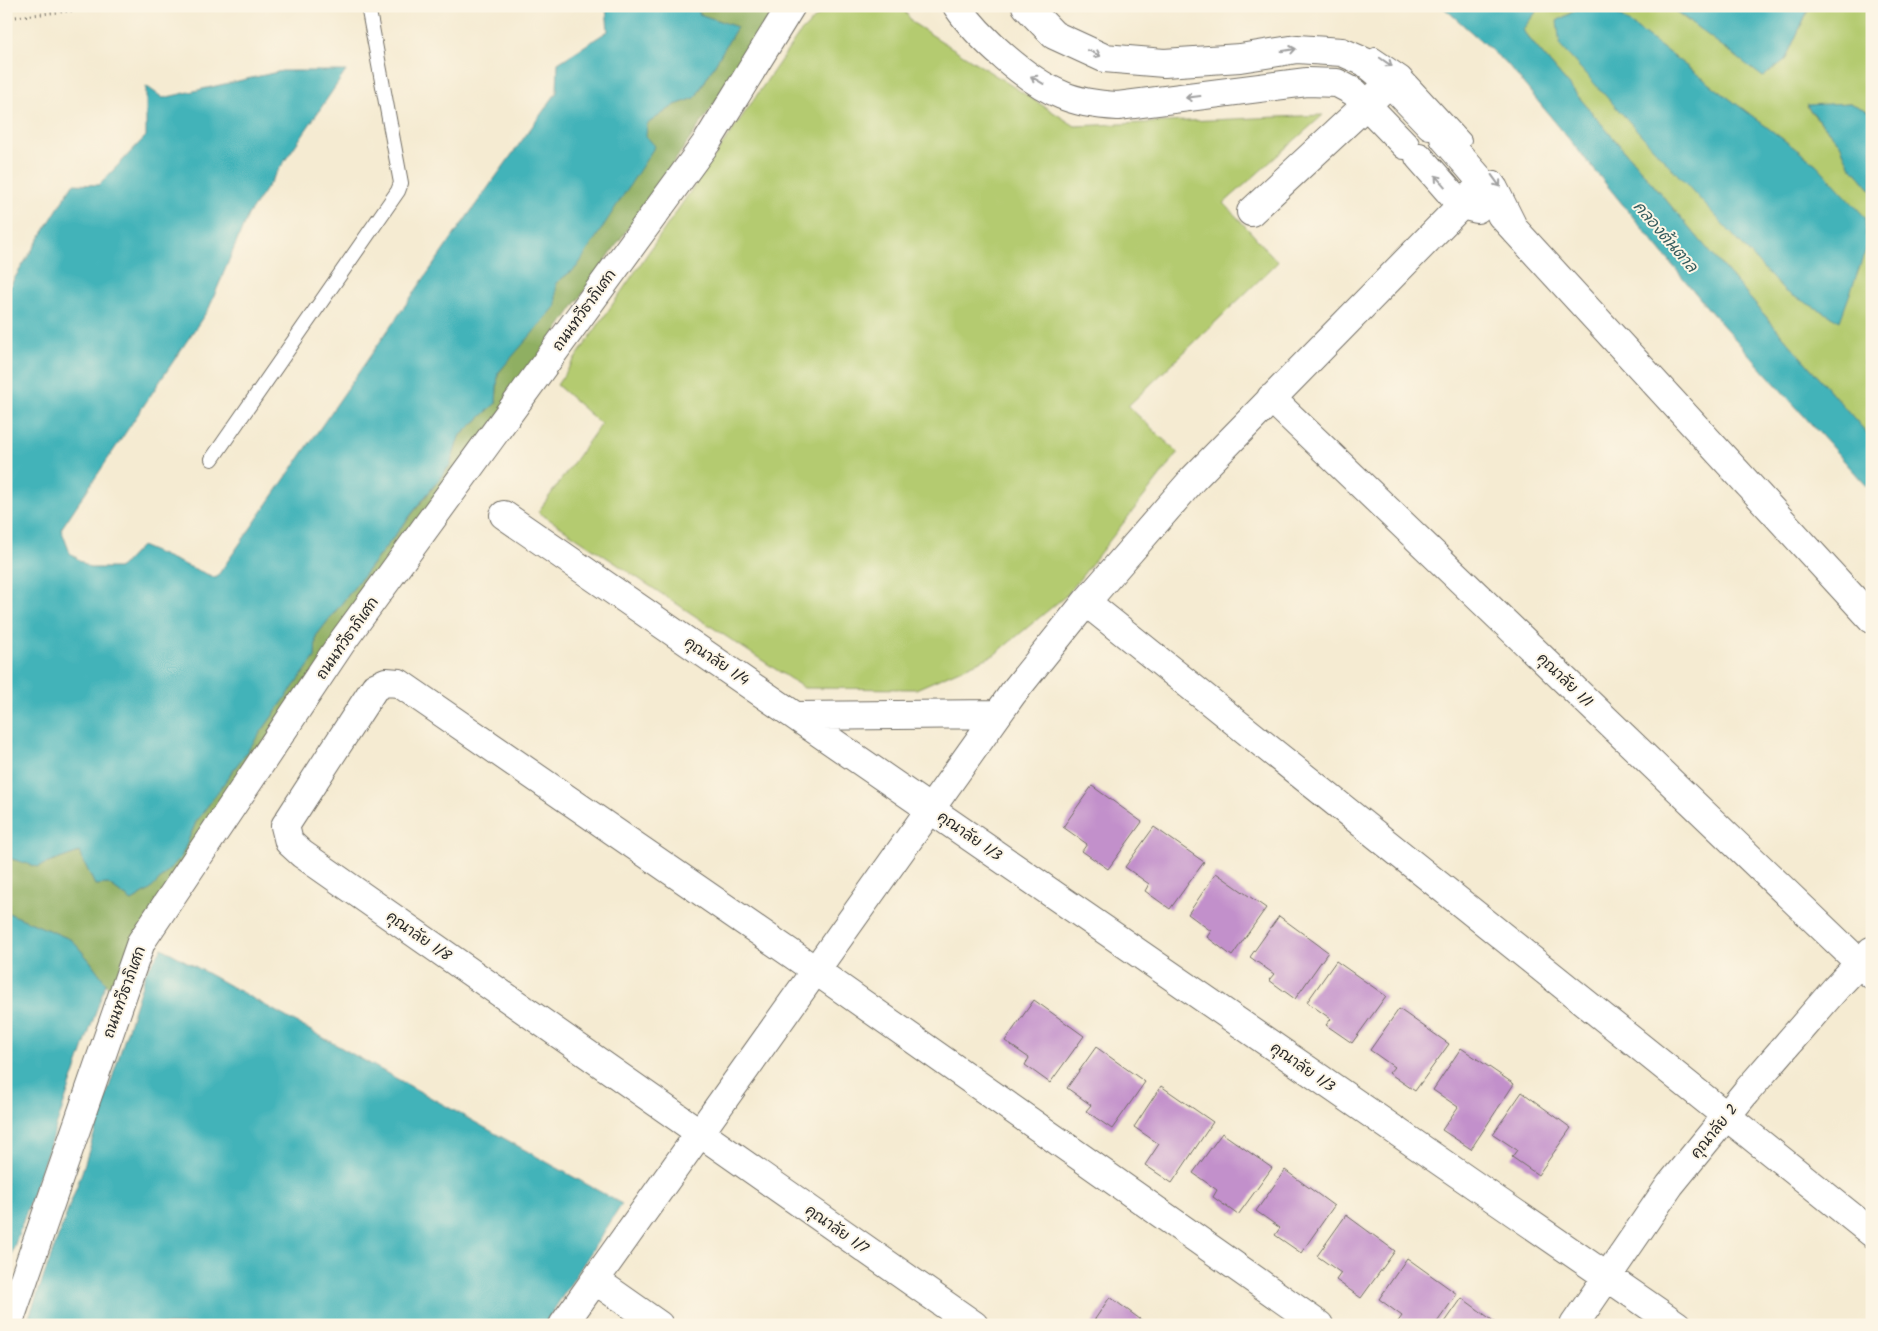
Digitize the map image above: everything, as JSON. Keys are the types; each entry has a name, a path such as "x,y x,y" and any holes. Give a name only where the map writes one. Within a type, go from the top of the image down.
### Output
{"street":[{"name":"ถนนทวีธาภิเศก","path":"8,1325 141,942 342,642 707,142 791,6"},
{"path":"957,6 969,24 1025,73 1061,95 1092,104 1118,106 1307,82 1337,83 1354,92 1412,151 1461,205 1501,215"},
{"path":"1026,6 1054,35 1104,58 1164,63 1240,58 1297,49 1342,52 1365,62 1390,83 1437,132 1483,183 1501,215 1872,619"},
{"path":"1251,212 1365,104 1390,83"},
{"path":"563,1325 996,714 1086,602 1193,479 1483,183"},
{"name":"คุณาลัย 1/1","path":"1271,398 1868,963"},
{"name":"คุณาลัย 1/4","path":"504,515 930,808"},
{"path":"1086,602 1872,1232"},
{"name":"คุณาลัย 1/8","path":"699,1133 302,854 289,842 285,826 375,687 386,682 399,682 814,970"},
{"path":"796,716 996,714"},
{"name":"คุณาลัย 1/3","path":"930,808 1677,1325"},
{"name":"คุณาลัย 2","path":"1574,1325 1670,1185 1836,988 1868,963"},
{"path":"814,970 1319,1325"},
{"name":"คุณาลัย 1/7","path":"699,1133 974,1325"},
{"path":"595,1280 659,1325"}],"lane":[{"path":"212,459 398,190 401,182 368,6"},
{"path":"1342,52 1365,48 1403,74 1468,146 1500,185 1530,246"}],"path":[{"path":"6,18 113,6"}],"green space":[{"path":"700,6 774,6 763,36 162,899 112,992 72,940 6,912 6,857 37,867 79,852 95,885 108,884 132,901 150,890 181,857 196,822 315,657 316,636 450,466 459,437 496,403 498,374 514,353 556,283 577,267 645,136 647,124 675,105 695,98 737,27 699,14"},
{"path":"828,6 901,6 913,23 1075,126 1323,115 1224,203 1278,262 1128,406 1178,453 1068,594 994,655 916,689 804,688 538,512 601,424 557,385 799,34"},
{"path":"1541,6 1583,6 1557,21 1817,165 1607,6 1669,6 1688,21 1785,60 1810,6 1872,6 1872,113 1850,103 1806,106 1840,144 1849,164 1872,191 1872,339 1863,363 1872,373 1872,439 1522,30"}],"water":[{"path":"606,6 700,6 699,14 737,27 695,98 675,105 647,124 646,136 655,146 577,267 556,283 556,306 498,373 496,403 459,437 450,465 316,636 315,657 196,822 181,857 150,890 132,901 108,884 95,885 79,852 37,867 6,857 6,292 73,184 99,185 146,136 146,86 163,98 282,71 346,71 248,215 209,308 61,529 70,553 90,568 120,568 141,546 216,578 461,225 557,92 558,63 608,31"},
{"name":"คลองต้นตาล","path":"1442,6 1541,6 1522,30 1872,439 1872,492 1711,312 1509,66"},
{"path":"1583,6 1607,6 1817,165 1865,217 1866,249 1840,321 1784,291 1560,46 1557,21"},
{"path":"1669,6 1810,6 1785,60 1763,77"},
{"path":"1850,103 1872,113 1872,191 1849,164 1840,144 1806,105"},
{"path":"1872,339 1872,373 1863,363"},
{"path":"6,912 72,940 106,983 6,1270"},
{"path":"162,948 622,1204 544,1325 26,1325 82,1172 146,972"}],"building":[{"path":"1092,786 1142,822 1108,869 1082,851 1087,844 1063,827"},
{"path":"1154,827 1204,862 1170,909 1145,891 1149,884 1125,867"},
{"path":"1216,873 1266,908 1232,956 1207,937 1211,931 1188,914"},
{"path":"1279,916 1328,952 1295,999 1269,980 1274,974 1250,957"},
{"path":"1336,961 1386,996 1352,1043 1326,1025 1331,1019 1307,1002"},
{"path":"1034,1000 1084,1036 1050,1083 1025,1065 1029,1058 1005,1041"},
{"path":"1399,1009 1449,1044 1415,1091 1389,1073 1394,1067 1370,1050"},
{"path":"1096,1047 1145,1082 1112,1129 1086,1111 1091,1105 1067,1088"},
{"path":"1461,1048 1514,1084 1471,1149 1442,1130 1458,1107 1433,1090"},
{"path":"1161,1086 1213,1122 1172,1183 1145,1165 1159,1144 1134,1127"},
{"path":"1522,1092 1571,1128 1538,1175 1512,1157 1517,1150 1493,1134"},
{"path":"1222,1133 1272,1168 1238,1215 1213,1197 1217,1190 1193,1173"},
{"path":"1285,1170 1334,1206 1301,1253 1275,1235 1280,1228 1256,1211"},
{"path":"1346,1215 1395,1251 1361,1298 1336,1280 1341,1273 1317,1256"},
{"path":"1407,1258 1457,1294 1435,1325 1400,1325 1397,1323 1402,1316 1379,1299"},
{"path":"1110,1297 1148,1325 1091,1325"},
{"path":"1462,1298 1499,1325 1443,1325"}]}
